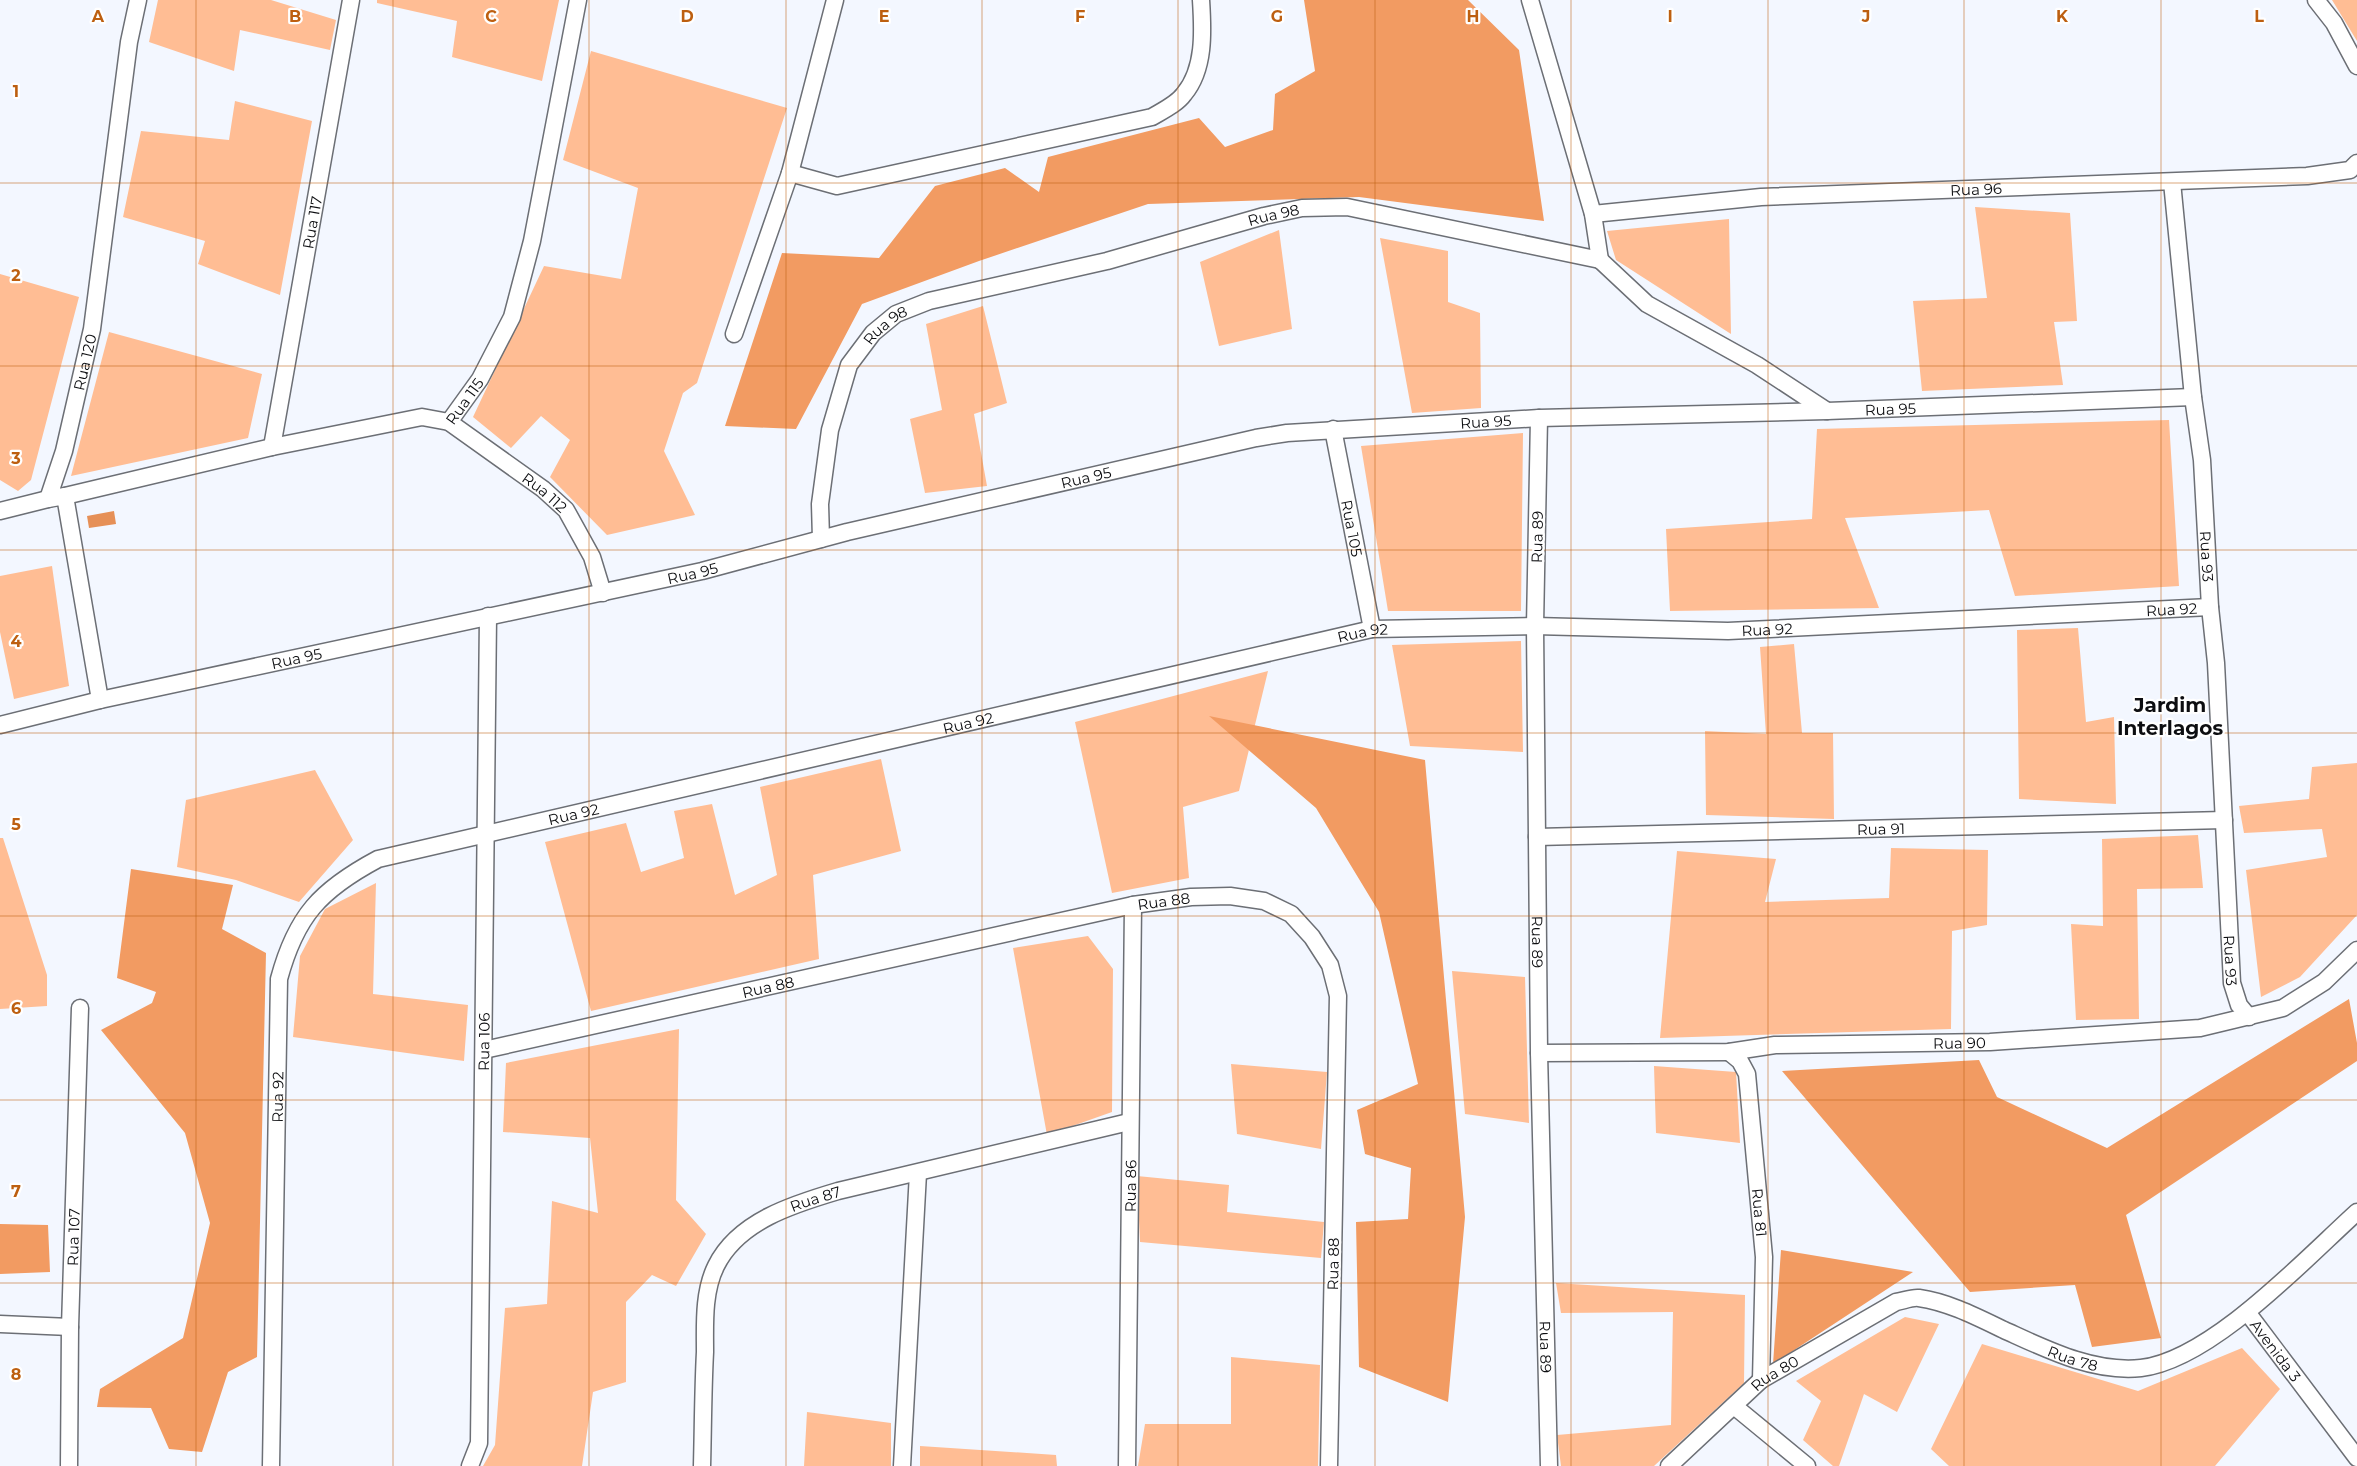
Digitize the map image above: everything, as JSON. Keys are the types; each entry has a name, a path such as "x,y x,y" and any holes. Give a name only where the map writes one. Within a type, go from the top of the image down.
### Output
{"street":[{"name":"Rua 120","path":"48,499 64,451 92,330 129,42 138,0"},
{"name":"Rua 117","path":"272,447 351,0"},
{"name":"Rua 115","path":"65,496 272,447 422,417 448,422 480,379 512,317 532,241 578,0"},
{"path":"734,334 790,174 835,0"},
{"path":"790,174 837,186 1152,117 1183,96 1197,74 1203,28 1201,0"},
{"path":"1530,0 1593,214 1600,260 1647,304 1757,365 1827,410"},
{"path":"2316,0 2334,23 2357,66"},
{"name":"Rua 96","path":"1593,214 1760,198 2306,176 2350,170 2357,163"},
{"name":"Rua 93","path":"2172,182 2193,396 2202,460 2210,607 2216,663 2232,983 2239,1005 2249,1017"},
{"name":"Rua 98","path":"821,539 820,504 835,409 849,365 873,334 896,314 930,301 1107,261 1264,216 1302,208 1347,207 1600,260"},
{"name":"Rua 95","path":"0,725 100,700 702,571 821,539 1256,438 1333,428 1539,418 1827,410 2193,396"},
{"name":"Rua 89","path":"1539,418 1534,626 1539,1054 1549,1466"},
{"name":"Rua 112","path":"448,422 544,489 566,510 592,557 603,593"},
{"name":"Rua 105","path":"1333,428 1372,629"},
{"path":"4,506 65,496 100,700"},
{"name":"Rua 92","path":"271,1466 279,979 286,953 295,931 311,910 326,892 352,873 378,859 1372,629 1534,626 1728,631 2210,607"},
{"name":"Rua 106","path":"470,1466 479,1443 488,616"},
{"name":"Rua 91","path":"1537,836 2224,820"},
{"name":"Rua 88","path":"484,1050 1133,905 1230,896 1264,901 1291,914 1312,937 1330,965 1338,996 1329,1466"},
{"name":"Rua 86","path":"1127,1466 1129,1122 1133,905"},
{"name":"Rua 90","path":"1539,1054 1729,1052 1775,1045 1990,1042 2200,1028 2283,1008 2300,999 2324,982 2357,950"},
{"name":"Rua 107","path":"70,1466 70,1327 80,1008"},
{"name":"Rua 81","path":"1729,1052 1740,1060 1747,1074 1764,1257 1761,1380"},
{"name":"Rua 87","path":"702,1466 706,1321 709,1285 716,1266 739,1237 756,1224 793,1204 1129,1122"},
{"path":"902,1466 918,1173"},
{"name":"Avenida 3","path":"2357,1212 2247,1312 2357,1458"},
{"name":"Rua 78","path":"1896,1302 1917,1297 1946,1305 2072,1359 2119,1368 2140,1368 2162,1364 2178,1357 2247,1312"},
{"name":"Rua 80","path":"1669,1466 1761,1380 1896,1302"},
{"path":"0,1324 70,1327"},
{"path":"1734,1406 1807,1466"}],"shaded area":[{"path":"158,0 271,0 336,20 330,50 240,30 234,71 149,42"},
{"path":"377,0 559,0 542,81 452,57 457,21 377,3"},
{"path":"1304,0 1468,0 1519,50 1544,221 1359,197 1148,204 979,261 862,304 796,429 725,426 782,253 879,258 935,186 1005,168 1039,192 1048,157 1199,118 1225,147 1273,130 1275,94 1315,71"},
{"path":"2332,0 2357,0 2357,41"},
{"path":"591,51 787,108 697,383 683,393 664,451 695,515 607,535 550,477 570,440 541,416 511,448 473,417 544,266 621,279 638,188 563,160"},
{"path":"235,101 312,121 280,295 198,264 205,241 123,217 141,131 229,140"},
{"path":"1975,207 2070,213 2077,321 2054,322 2063,385 1922,391 1913,301 1987,298"},
{"path":"1729,219 1731,334 1616,260 1607,231"},
{"path":"1279,230 1292,329 1219,346 1200,262"},
{"path":"1380,238 1448,251 1448,302 1480,313 1481,408 1412,413"},
{"path":"0,274 79,297 31,480 18,491 0,480"},
{"path":"983,306 1007,403 974,414 987,486 925,493 910,419 942,410 926,324"},
{"path":"109,332 262,374 248,438 71,476"},
{"path":"2169,420 2179,586 2015,596 1989,510 1845,518 1879,608 1670,611 1666,529 1812,519 1817,429"},
{"path":"1523,433 1521,611 1388,611 1361,446"},
{"path":"114,511 116,524 89,528 87,516"},
{"path":"52,566 69,686 14,699 0,632 0,576"},
{"path":"2078,628 2086,722 2114,717 2116,804 2019,799 2017,630"},
{"path":"1521,641 1523,752 1410,746 1392,645"},
{"path":"1794,644 1802,733 1833,733 1834,819 1706,815 1705,731 1766,734 1760,647"},
{"path":"1268,671 1239,791 1183,807 1189,878 1112,893 1075,722"},
{"path":"1209,716 1425,760 1465,1217 1448,1402 1359,1367 1356,1222 1408,1219 1411,1168 1365,1154 1357,1110 1418,1084 1379,912 1316,808"},
{"path":"881,759 901,851 813,875 819,959 591,1011 545,842 626,823 641,872 684,858 674,811 712,804 735,895 777,875 760,787"},
{"path":"2357,763 2357,915 2300,977 2261,997 2246,870 2327,857 2322,829 2244,833 2239,806 2309,799 2312,767"},
{"path":"315,770 353,840 299,902 236,880 177,867 186,800"},
{"path":"2198,835 2203,888 2137,889 2139,1019 2076,1020 2071,924 2103,926 2102,839"},
{"path":"0,838 3,838 47,975 47,1006 0,1009"},
{"path":"1891,848 1988,850 1987,925 1952,931 1951,1029 1660,1038 1677,851 1776,859 1765,902 1889,898"},
{"path":"131,869 233,885 222,929 266,953 257,1357 228,1372 202,1452 169,1449 151,1408 97,1407 100,1389 183,1338 210,1223 185,1133 101,1030 152,1003 156,992 117,978"},
{"path":"376,883 373,994 468,1005 464,1061 293,1037 300,956 325,909"},
{"path":"1088,936 1113,969 1112,1112 1047,1135 1013,948"},
{"path":"1452,971 1525,977 1529,1123 1465,1114"},
{"path":"2349,999 2357,1043 2357,1061 2126,1215 2161,1338 2092,1347 2075,1285 1970,1292 1782,1071 1979,1060 1997,1097 2107,1148"},
{"path":"679,1029 676,1200 706,1234 676,1286 652,1275 626,1302 626,1382 593,1392 582,1466 483,1466 495,1445 505,1308 547,1304 552,1201 598,1213 590,1138 503,1132 506,1063"},
{"path":"1231,1064 1327,1072 1321,1149 1237,1134"},
{"path":"1654,1066 1736,1072 1740,1143 1656,1133"},
{"path":"1137,1176 1229,1185 1227,1212 1324,1222 1321,1258 1140,1242"},
{"path":"0,1224 48,1225 50,1272 0,1274"},
{"path":"1781,1250 1913,1272 1773,1364"},
{"path":"1556,1283 1745,1295 1744,1383 1654,1466 1561,1466 1557,1435 1671,1425 1673,1312 1561,1313"},
{"path":"1905,1317 1939,1324 1897,1412 1864,1394 1839,1466 1833,1466 1803,1440 1821,1401 1796,1381"},
{"path":"1982,1344 2138,1391 2242,1348 2280,1389 2215,1466 1949,1466 1931,1449"},
{"path":"1231,1357 1320,1365 1318,1466 1138,1466 1145,1424 1231,1424"},
{"path":"807,1412 891,1423 891,1466 804,1466"},
{"path":"920,1446 1056,1455 1057,1466 920,1466"}],"district":[{"name":"Jardim Interlagos","path":"2170,716"}]}
